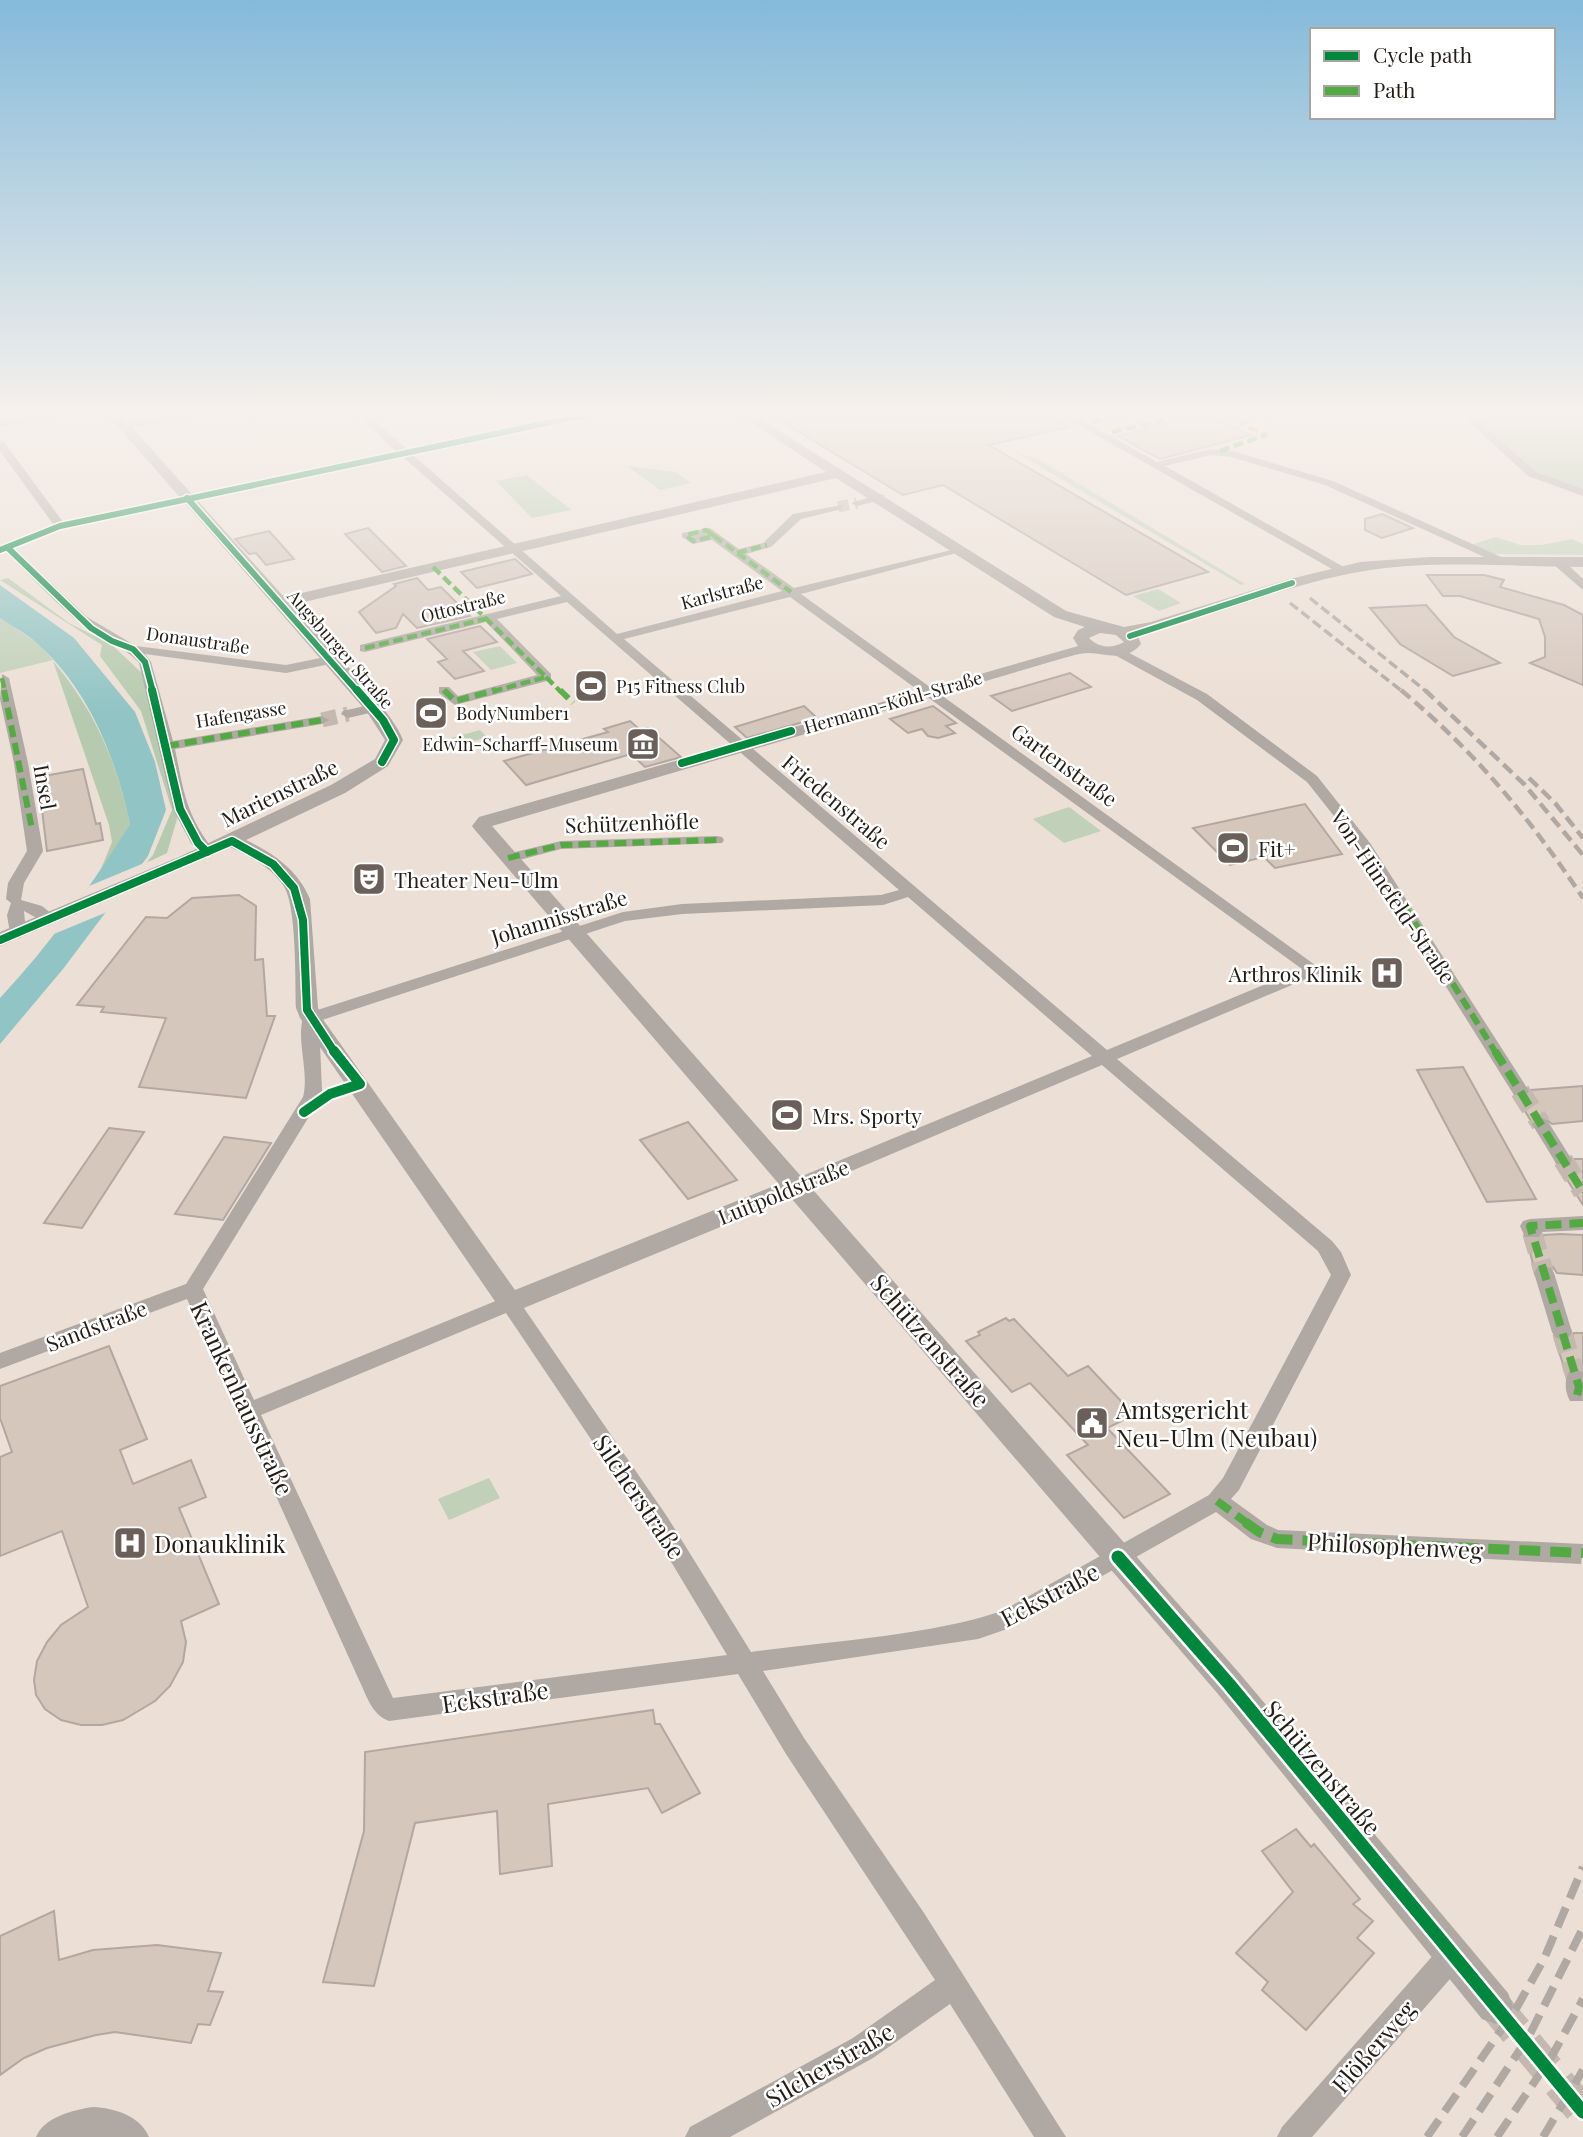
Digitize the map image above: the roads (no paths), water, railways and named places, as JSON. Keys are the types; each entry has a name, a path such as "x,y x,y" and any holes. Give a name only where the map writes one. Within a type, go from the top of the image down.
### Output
{"street":[{"path":"52,515 60,526 111,515"},
{"name":"Augsburger Straße","path":"202,515 392,733 394,740 382,762"},
{"name":"Friedenstraße","path":"474,515 1105,1057"},
{"path":"280,603 657,515"},
{"path":"737,553 767,545 797,516 803,515"},
{"path":"907,515 1060,614 1104,628 1126,646 1154,626 1343,570 1429,562 1583,562"},
{"path":"1245,515 1343,570"},
{"path":"1399,515 1504,561"},
{"name":"Gartenstraße","path":"714,536 1314,970"},
{"name":"Karlstraße","path":"615,638 960,549"},
{"name":"Donaustraße","path":"12,552 91,628 107,639 133,649 288,670 330,660"},
{"path":"1558,562 1583,586"},
{"name":"Ottostraße","path":"365,648 569,598"},
{"path":"1060,614 1064,624 1084,643"},
{"path":"444,690 455,701 546,677 489,618"},
{"name":"Hermann-Köhl-Straße","path":"1084,643 1087,631 1104,628"},
{"name":"Hermann-Köhl-Straße","path":"499,816 1046,658 1084,643 1126,646"},
{"name":"Von-Hünefeld-Straße","path":"1126,646 1202,697 1312,779 1363,843 1520,1091"},
{"path":"133,649 145,662 180,809 198,843 207,852"},
{"name":"Insel","path":"2,678 21,763 35,851 16,883 14,900"},
{"path":"348,714 373,708"},
{"name":"Hafengasse","path":"167,746 322,720"},
{"name":"Marienstraße","path":"9,936 232,841 348,784 382,762"},
{"name":"Schützenstraße","path":"499,816 486,821 482,827 1226,1681 1494,2006"},
{"name":"Schützenhöfle","path":"508,858 571,844 717,840"},
{"name":"Krankenhausstraße","path":"232,841 278,867 288,875 298,890 315,1085 304,1112 193,1289 380,1698"},
{"name":"Johannisstraße","path":"311,1018 623,917 682,909 883,900 910,891"},
{"name":"Luitpoldstraße","path":"250,1411 1314,970"},
{"name":"Silcherstraße","path":"311,1018 360,1084 660,1524 795,1746 953,1984 1043,2126"},
{"name":"Eckstraße","path":"380,1698 389,1710 407,1708 978,1629 1010,1618 1217,1501 1231,1484 1341,1275 1331,1252 1325,1246 1105,1057"},
{"name":"Krankenhausstraße","path":"304,1112 330,1094 360,1084"},
{"path":"1541,1124 1563,1160"},
{"path":"1532,1232 1530,1226 1583,1223"},
{"path":"1544,1273 1562,1332"},
{"name":"Sandstraße","path":"0,1361 193,1289"},
{"name":"Philosophenweg","path":"1217,1501 1259,1532 1277,1539 1581,1556 1583,1553"},
{"name":"Flößerweg","path":"1292,2137 1453,1954"},
{"name":"Silcherstraße","path":"700,2137 859,2050 931,2003 953,1984"},
{"path":"51,2137 64,2129 90,2121 107,2122 124,2128 134,2137"}],"water":[{"path":"0,585 74,638 135,712 155,762 166,810 148,856 63,969 0,1044 0,998 69,914 130,824 109,751 87,705 58,664 40,646 0,618"}],"tunnel":[{"path":"322,720 348,714"},
{"path":"1520,1091 1541,1124"},
{"path":"1563,1160 1583,1192"},
{"path":"1532,1232 1544,1273"},
{"path":"1562,1332 1576,1378"},
{"path":"1495,2006 1583,2112"}],"railway":[{"path":"1310,598 1427,692"},
{"path":"1290,603 1403,692"},
{"path":"1401,690 1453,738 1500,787 1583,898"},
{"path":"1425,690 1524,784 1583,855"},
{"path":"1529,778 1555,803 1583,838"},
{"path":"1427,2137 1517,2007 1544,1959 1583,1867"},
{"path":"1462,2137 1529,2036 1583,1928"},
{"path":"1497,2137 1552,2056 1583,1999"},
{"path":"1543,2137 1583,2070"}],"place":[{"name":"P15 Fitness Club","path":"591,686"},
{"name":"BodyNumber1","path":"431,713"},
{"name":"Edwin-Scharff-Museum","path":"643,744"},
{"name":"Fit+","path":"1233,848"},
{"name":"Theater Neu-Ulm","path":"369,879"},
{"name":"Arthros Klinik","path":"1387,973"},
{"name":"Mrs. Sporty","path":"787,1115"},
{"name":"Amtsgericht Neu-Ulm (Neubau)","path":"1092,1423"},
{"name":"Donauklinik","path":"130,1543"}]}
